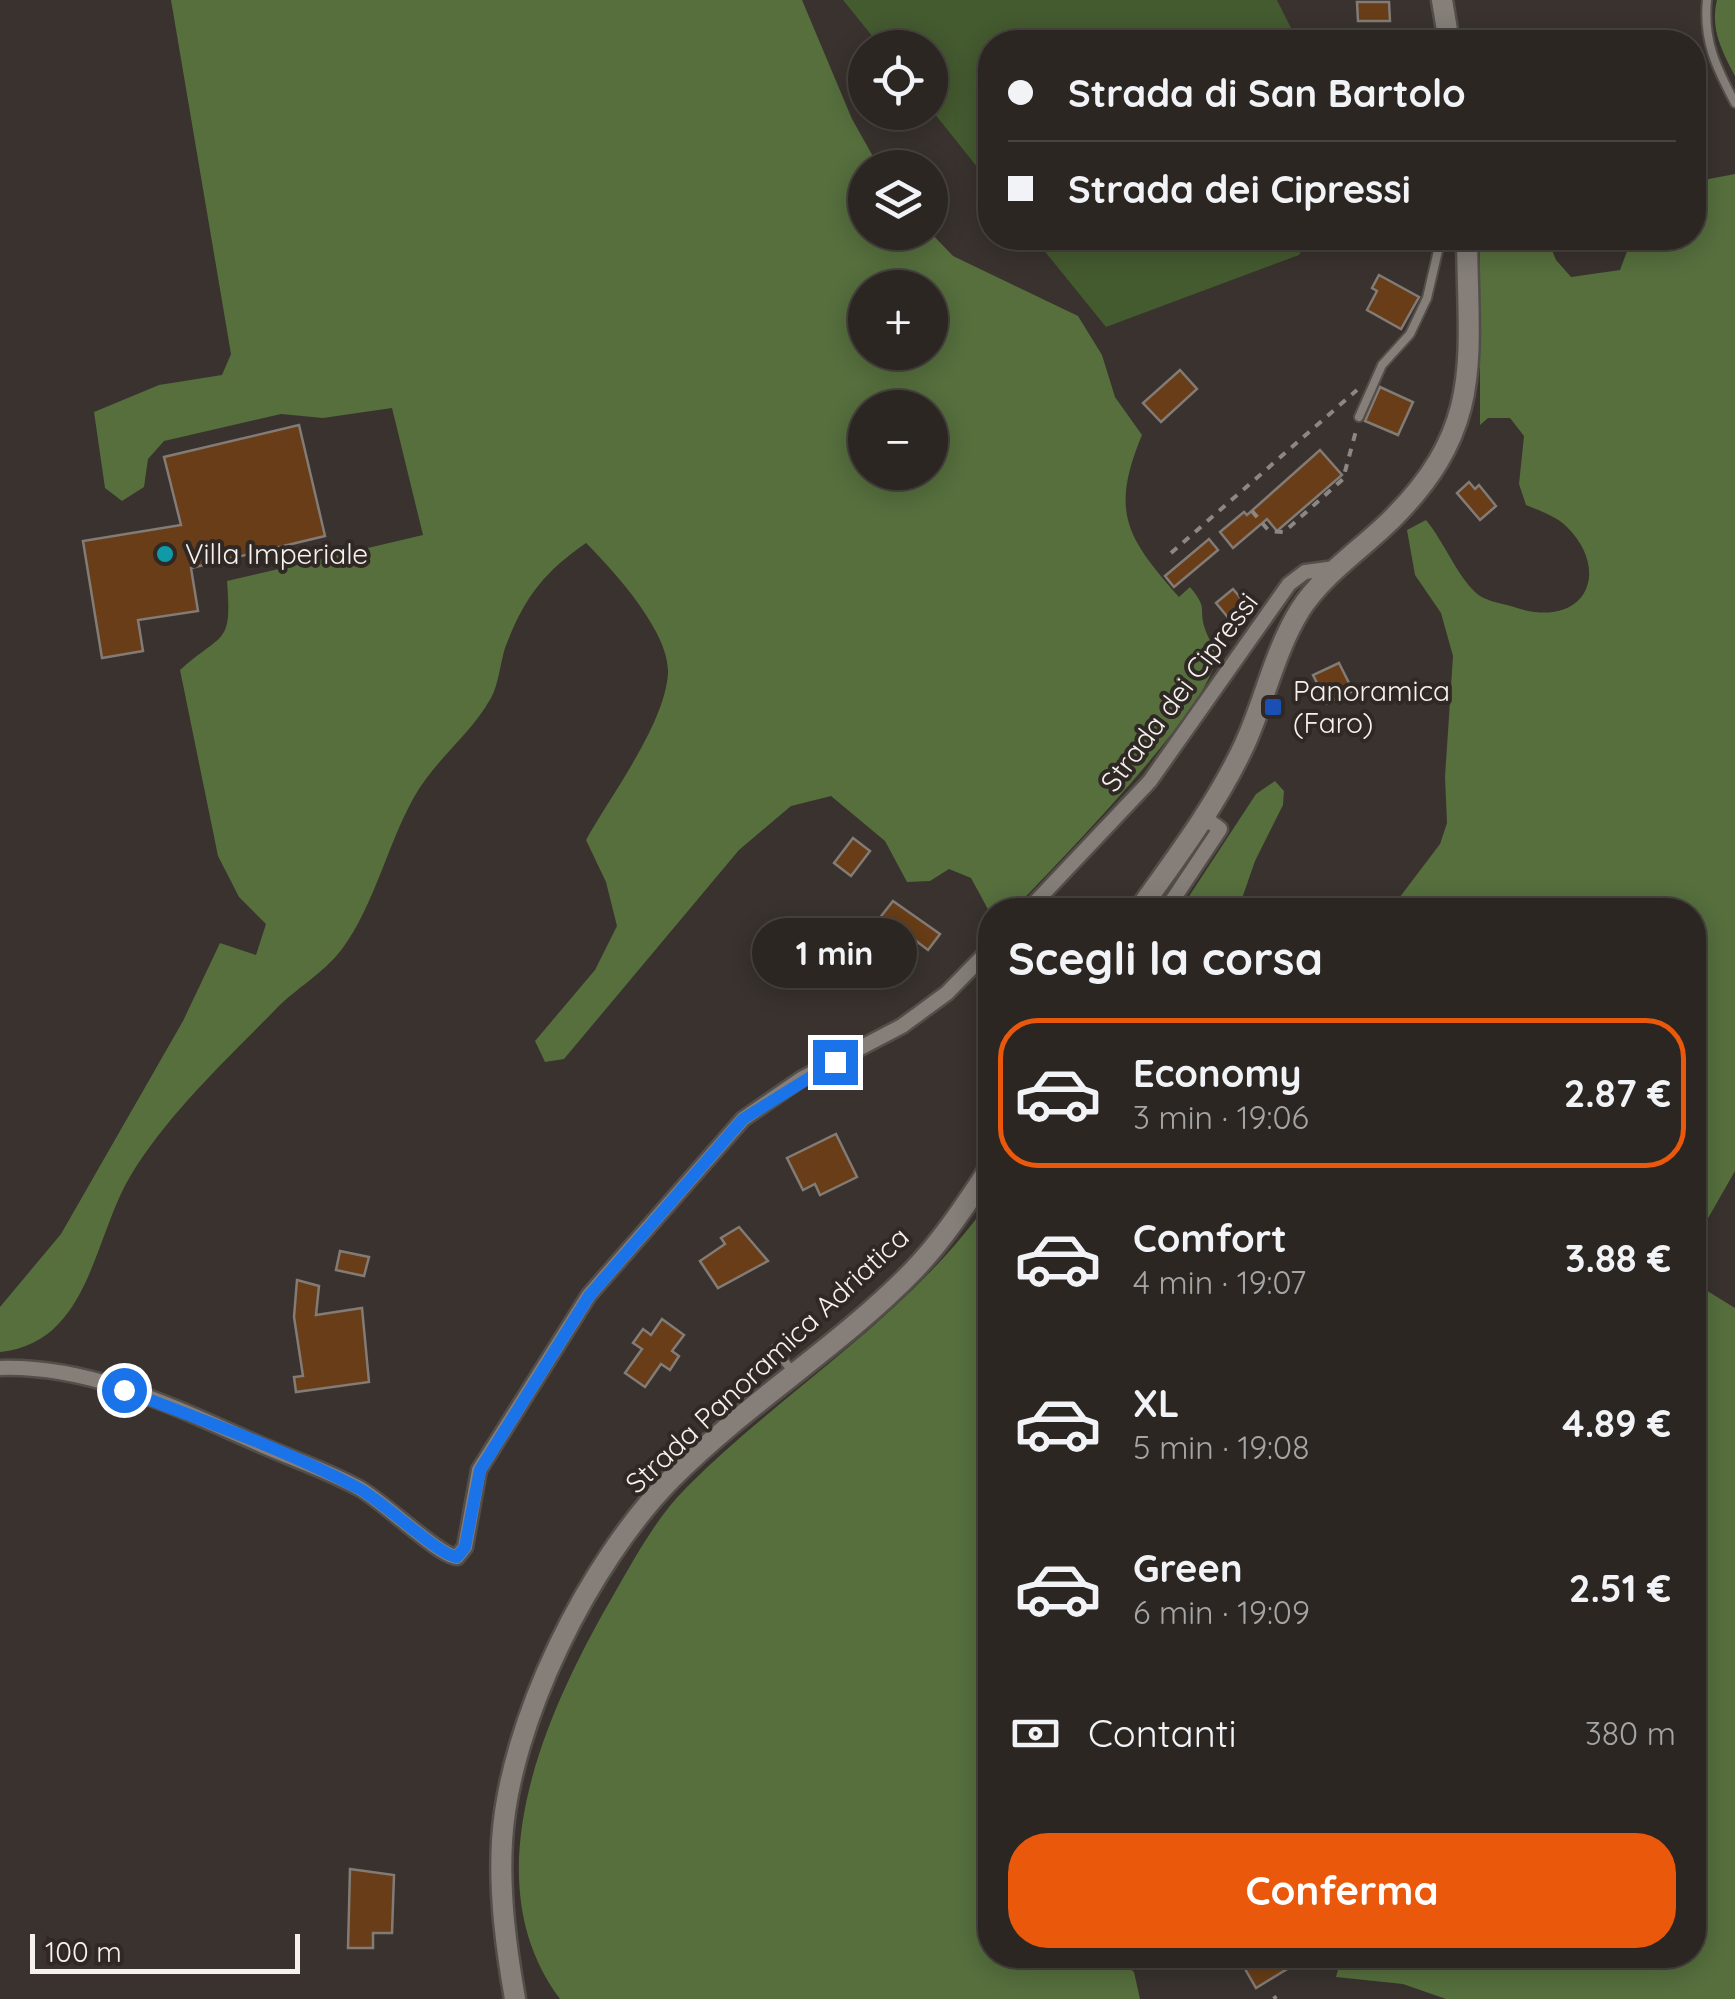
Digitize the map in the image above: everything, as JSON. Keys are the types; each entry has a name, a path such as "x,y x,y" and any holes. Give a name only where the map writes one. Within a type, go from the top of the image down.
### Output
{"street":[{"path":"1442,0 1447,30"},
{"path":"1147,898 1204,818 1243,748 1282,644 1302,607 1428,481 1456,433 1467,374 1467,250"},
{"name":"Strada dei Cipressi","path":"1039,898 1150,781 1288,584 1304,572 1338,567"},
{"path":"1174,898 1220,829 1204,818"},
{"path":"0,1368 96,1378 210,1423 359,1488 404,1518 446,1556 457,1557 465,1547 480,1470 589,1296 743,1119 802,1079 902,1026 948,993 978,962"},
{"name":"Strada Panoramica Adriatica","path":"515,1999 505,1943 502,1839 512,1770 541,1690 572,1623 642,1510 685,1466 914,1270 978,1184"}],"lane":[{"path":"1705,30 1707,0"},
{"path":"1706,37 1710,58 1735,103"},
{"path":"1359,417 1382,365 1410,334 1427,298 1438,250"},
{"path":"775,1349 792,1372"}],"path":[{"path":"1171,553 1360,387"},
{"path":"1252,511 1269,531 1284,532 1342,479 1359,417"}],"green space":[{"path":"171,0 802,0 848,109 848,130 858,130 869,150 848,150 848,250 947,250 1078,316 1102,355 1115,397 1142,435 1127,484 1126,504 1136,540 1179,597 1190,587 1199,600 1214,649 1214,664 1204,687 1157,752 1024,898 982,898 971,878 949,869 930,881 907,882 885,841 831,796 791,806 739,850 564,1059 545,1062 535,1041 595,970 617,926 606,882 586,840 647,736 665,693 668,673 660,639 650,621 586,543 546,576 528,601 505,648 491,698 413,799 363,914 342,949 283,1002 198,1089 146,1152 118,1200 71,1308 53,1329 30,1344 0,1352 0,1307 61,1234 183,1021 220,943 256,955 266,924 239,897 218,856 180,670 222,635 228,617 227,581 423,535 392,408 323,418 281,414 164,441 148,459 144,487 122,501 105,488 94,412 159,385 222,375 231,354"},
{"path":"843,0 1277,0 1292,30 978,30 978,168 948,130 948,30 867,30"},
{"path":"1717,0 1735,0 1735,76 1716,30"},
{"path":"1735,174 1735,1171 1706,1222 1706,898 1399,898 1440,844 1447,823 1445,777 1453,656 1441,613 1415,575 1407,530 1426,520 1472,589 1484,598 1517,608 1560,611 1575,603 1589,578 1581,544 1567,527 1526,505 1519,484 1524,436 1510,418 1488,418 1480,425 1480,250 1552,250 1571,277 1620,270 1628,250 1706,250 1706,180"},
{"path":"1044,250 1302,250 1299,255 1106,327"},
{"path":"1275,781 1284,791 1283,805 1255,861 1242,898 1188,898 1256,794"},
{"path":"978,1216 978,1968 1129,1968 1134,1972 1140,1999 560,1999 533,1951 521,1900 520,1847 528,1794 544,1740 589,1639 656,1524 687,1487 885,1316 958,1242"},
{"path":"1706,1290 1735,1308 1735,1999 1446,1999 1403,1984 1336,1977 1338,1968 1706,1968"}],"building":[{"path":"1357,2 1389,2 1390,21 1358,21"},
{"path":"1379,275 1419,297 1401,329 1367,310 1377,291 1372,288"},
{"path":"1180,370 1197,389 1161,422 1143,403"},
{"path":"1380,387 1413,402 1398,435 1365,421"},
{"name":"Villa Imperiale","path":"299,425 325,536 191,568 198,611 138,620 143,651 102,658 83,541 181,525 164,457"},
{"path":"1320,450 1342,475 1277,531 1267,519 1233,548 1220,532 1244,512 1247,515"},
{"path":"1469,482 1475,489 1479,485 1496,506 1480,520 1457,493"},
{"path":"1209,539 1218,550 1174,587 1165,576"},
{"path":"1233,589 1248,607 1231,621 1216,603"},
{"path":"1339,663 1353,691 1327,703 1313,675"},
{"path":"853,838 870,851 851,876 834,863"},
{"path":"893,901 940,934 928,950 907,934 900,943 875,924"},
{"path":"836,1134 857,1177 820,1195 815,1184 803,1190 787,1158"},
{"path":"739,1227 768,1261 718,1288 700,1261 725,1244 721,1238"},
{"path":"340,1251 369,1257 364,1276 336,1270"},
{"path":"297,1280 319,1286 316,1315 362,1308 369,1382 296,1392 294,1377 303,1376 294,1317"},
{"path":"662,1319 684,1335 672,1351 679,1356 670,1370 661,1364 645,1387 625,1373 642,1349 633,1343 643,1329 651,1335"},
{"path":"350,1869 394,1875 392,1933 373,1933 373,1948 348,1948"},
{"path":"1244,1968 1289,1968 1256,1988"}],"place":[{"name":"Villa Imperiale","path":"165,554"},
{"name":"Panoramica (Faro)","path":"1273,707"}],"route":[{"path":"124,1390 359,1488 404,1518 446,1556 457,1557 465,1547 480,1470 589,1296 743,1119 835,1062"}]}
